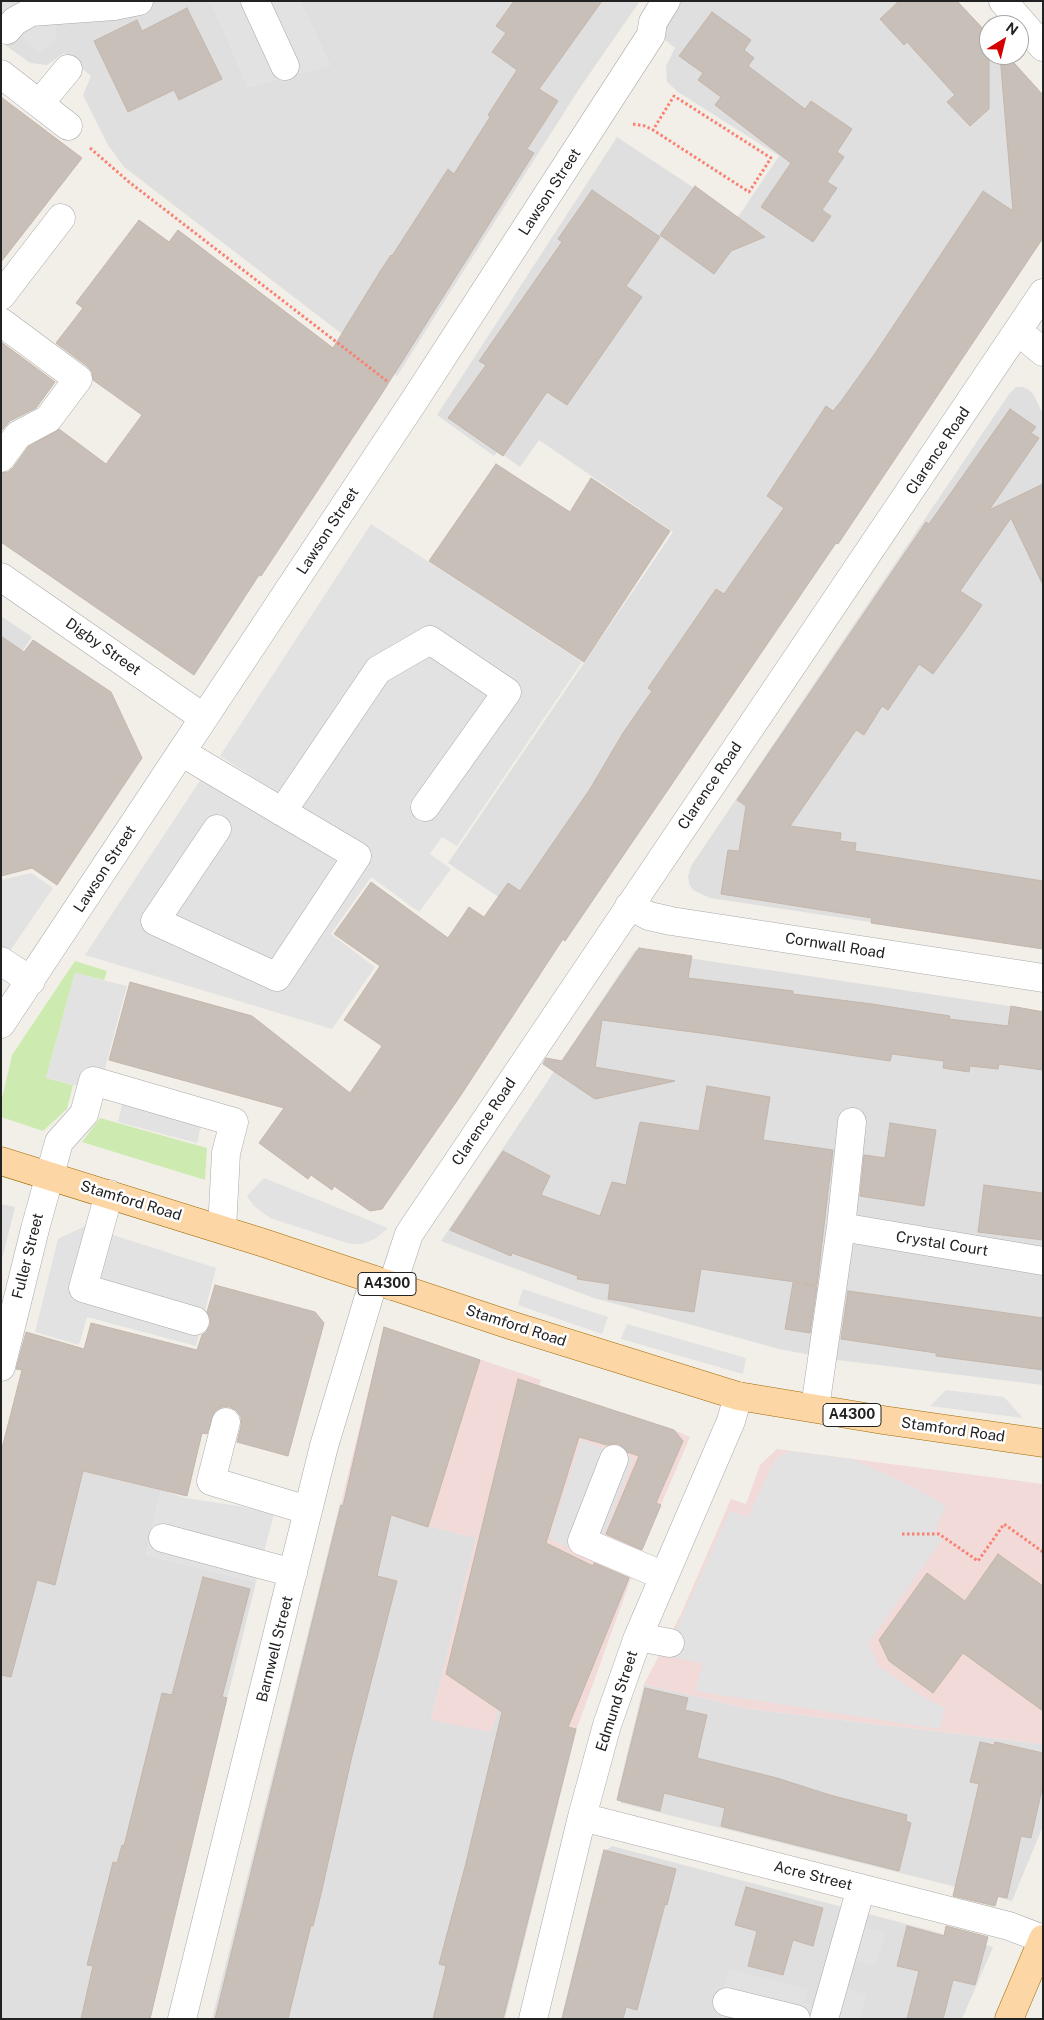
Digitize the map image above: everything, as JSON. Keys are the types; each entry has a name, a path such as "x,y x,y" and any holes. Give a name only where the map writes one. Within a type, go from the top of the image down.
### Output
{"main road":[{"name":"Stamford Road","path":"1,1161 222,1229 383,1283 738,1396 1043,1443"},
{"path":"1009,2019 1043,1939"}],"street":[{"path":"7,30 15,21 31,12 114,6 138,1"},
{"path":"255,1 285,66"},
{"name":"Lawson Street","path":"1,1024 414,401 598,118 651,35 653,22 666,1"},
{"path":"1002,1 1033,18 1043,47"},
{"path":"40,103 68,69"},
{"path":"1,74 68,126"},
{"path":"1,296 61,218"},
{"name":"Clarence Road","path":"383,1283 409,1234 1043,293"},
{"path":"1,322 78,379 48,419 18,435 1,458"},
{"path":"1018,331 1043,352"},
{"name":"Digby Street","path":"1,577 204,718"},
{"path":"282,812 378,670 430,640 507,692 425,807"},
{"path":"181,752 357,856 277,977 154,921 217,829"},
{"name":"Cornwall Road","path":"629,906 649,916 671,920 1043,978"},
{"path":"1,961 31,981"},
{"name":"Fuller Street","path":"2,1363 59,1142 84,1114 93,1082 234,1122 226,1153 222,1229"},
{"path":"815,1408 841,1227 852,1122"},
{"path":"109,1194 83,1288 195,1321"},
{"name":"Crystal Court","path":"841,1227 1043,1261"},
{"name":"Barnwell Street","path":"182,2019 324,1446 383,1283"},
{"name":"Edmund Street","path":"532,2019 606,1726 638,1637 731,1421 738,1396"},
{"path":"226,1422 211,1481 307,1510"},
{"path":"614,1459 582,1542 664,1576"},
{"path":"163,1538 293,1573"},
{"path":"638,1637 670,1643"},
{"name":"Acre Street","path":"582,1817 1009,1926 1043,1939"},
{"path":"824,2019 861,1888"},
{"path":"727,2002 796,2019"}],"path":[{"path":"598,118 615,130 626,122 645,126 749,192 771,158 674,96 653,130"},
{"path":"68,126 122,176 414,401"},
{"path":"902,1534 939,1534 978,1561 1004,1524 1043,1552"}],"shaded area":[{"path":"1,1 211,1 248,87 330,65 300,1 640,1 579,89 397,376 124,167 108,145 83,95 91,76 64,53 47,65 30,63 1,42"},
{"path":"1,1 82,1 91,18 56,25 57,40 38,53 1,17"},
{"path":"211,1 300,1 330,65 248,87"},
{"path":"679,1 956,1 979,39 979,65 1008,65 1043,233 564,941 448,863 673,532 539,440 520,467 498,451 494,456 437,415 617,137 738,217 779,156 678,92 667,82 666,66 675,48 665,40 664,27"},
{"path":"1016,387 1023,387 1033,394 1043,414 1043,948 710,898 693,890 689,884 688,876 691,866 1009,394"},
{"path":"371,524 582,662 457,846 442,837 430,854 451,869 419,912 371,877 331,934 375,967 332,1029 85,955 201,779 291,833 306,811 220,756"},
{"path":"1,616 32,637 1,682"},
{"path":"31,873 53,888 1,964 1,880"},
{"path":"635,950 1043,1011 1043,1385 837,1360 779,1349 594,1298 441,1241"},
{"path":"75,973 127,986 104,1072 206,1101 197,1143 118,1122 124,1097 46,1078"},
{"path":"264,1178 388,1228 375,1239 362,1244 350,1244 270,1218 254,1206 247,1196"},
{"path":"1,1204 15,1207 1,1263"},
{"path":"85,1226 216,1268 196,1346 87,1317 79,1345 35,1332 58,1239"},
{"path":"523,1289 608,1317 602,1334 518,1305"},
{"path":"627,1324 746,1358 743,1374 621,1339"},
{"path":"384,1327 541,1380 539,1386 674,1430 690,1437 641,1551 577,1728 499,1707 491,1732 431,1720 476,1538 341,1503"},
{"path":"946,1390 1004,1397 1023,1418 930,1406"},
{"path":"581,1440 633,1459 602,1540 587,1556 549,1539"},
{"path":"777,1449 1043,1484 1043,1744 750,1709 644,1684 681,1614 731,1499 746,1504 760,1465"},
{"path":"789,1451 852,1459 916,1488 946,1506 934,1534 943,1539 869,1642 878,1666 928,1700 945,1708 940,1729 695,1691 703,1663 664,1656 730,1511 748,1517 775,1459"},
{"path":"1,1452 161,1490 146,1555 256,1582 148,2019 1,2019"},
{"path":"161,1490 186,1498 239,1506 274,1514 256,1582 146,1555"},
{"path":"340,1503 476,1538 431,1720 499,1707 577,1728 505,2019 212,2019"},
{"path":"644,1684 750,1709 1043,1744 1043,1826 1012,1901 621,1803 618,1791"},
{"path":"612,1846 993,1947 962,2019 561,2019 602,1853"},
{"path":"837,1920 886,1933 875,1966 853,1960 845,1988 867,1995 860,2019 716,2019 728,1969 808,1989 804,2002 814,2005"}],"green space":[{"path":"75,961 107,971 104,980 75,973 46,1078 73,1085 67,1109 43,1131 1,1117 1,1103 12,1055"},
{"path":"100,1118 207,1148 205,1180 82,1142"}],"building":[{"path":"514,1 602,1 539,89 558,101 527,149 534,153 379,398 194,675 1,542 1,473 8,472 13,468 28,447 59,429 106,464 142,415 93,380 92,372 87,366 56,343 83,308 76,303 139,220 169,242 178,230 333,348 381,270 448,169 454,174 517,70 492,52 506,33 496,26"},
{"path":"899,1 957,1 979,24 979,65 989,65 989,109 970,126 947,102 955,95 907,42 904,45 880,19"},
{"path":"187,8 222,79 179,100 174,90 128,112 94,41 137,20 142,31"},
{"path":"712,12 751,40 744,50 754,58 748,66 805,109 811,101 852,129 837,152 844,157 827,182 837,188 822,210 831,216 813,242 761,207 791,163 715,105 721,97 698,80 703,73 679,56"},
{"path":"1001,65 1016,65 1043,95 1043,238 838,544 836,543 565,941 563,939 459,1098 382,1209 370,1211 334,1186 332,1190 311,1175 308,1179 259,1143 284,1108 109,1060 130,982 252,1016 350,1093 382,1046 344,1020 380,966 334,934 371,882 448,938 469,907 484,917 508,883 520,891 590,789 623,733 652,691 648,688 716,589 724,594 784,508 767,496 826,406 833,411 842,400 983,191 1013,211"},
{"path":"1,97 82,158 1,262"},
{"path":"695,186 765,237 731,251 714,274 660,235"},
{"path":"592,190 660,237 626,286 642,297 567,405 547,392 503,456 448,418 486,365 479,361 562,242 558,239"},
{"path":"1,342 55,382 36,408 10,421 1,431"},
{"path":"1010,409 1036,427 1031,433 1039,438 989,510 1043,484 1043,585 1011,518 960,591 982,605 965,630 933,674 919,664 888,710 882,706 864,735 856,730 790,826 841,833 840,841 856,843 855,851 1043,881 1043,949 871,923 872,918 721,894 728,850 739,851 746,806 737,800 926,522 929,524"},
{"path":"496,464 570,512 591,478 670,531 584,662 429,561"},
{"path":"1,636 24,652 33,640 111,692 142,758 57,885 32,868 1,876"},
{"path":"639,948 692,956 688,978 793,991 793,994 950,1016 949,1019 1008,1026 1011,1006 1043,1012 1043,1070 999,1064 998,1069 970,1066 969,1072 943,1068 944,1061 892,1054 890,1061 602,1020 595,1067 675,1081 595,1099 543,1064 546,1058 562,1061"},
{"path":"707,1086 770,1097 763,1140 833,1150 817,1285 701,1269 694,1312 608,1299 610,1284 577,1279 578,1276 512,1253 511,1256 450,1230 503,1151 550,1176 541,1195 600,1216 612,1182 626,1185 640,1122 699,1131"},
{"path":"890,1123 936,1130 924,1206 860,1196 864,1155 885,1158"},
{"path":"984,1185 1043,1193 1043,1240 978,1232"},
{"path":"793,1283 817,1286 810,1333 785,1329"},
{"path":"215,1285 315,1312 324,1323 288,1456 237,1442 241,1417 237,1411 230,1407 222,1407 215,1411 207,1434 202,1433 187,1496 83,1471 55,1585 37,1580 11,1677 1,1675 1,1452 22,1370 16,1369 26,1332 84,1349 91,1323 197,1350 202,1335 210,1325 210,1318 207,1312"},
{"path":"848,1291 1043,1318 1043,1370 936,1356 936,1353 841,1339"},
{"path":"384,1327 480,1360 428,1527 391,1515 377,1576 397,1581 352,1756 321,1894 313,1926 311,1925 288,2019 215,2019 341,1505 343,1506"},
{"path":"518,1379 674,1430 683,1441 656,1503 661,1505 642,1550 606,1534 639,1456 627,1452 619,1444 607,1445 579,1437 546,1543 593,1566 594,1563 629,1578 568,1727 576,1729 503,2019 433,2019 446,1966 439,1964 465,1867 502,1712 446,1674"},
{"path":"998,1554 1043,1586 1043,1711 963,1653 933,1693 889,1661 879,1640 927,1573 965,1601"},
{"path":"203,1577 250,1589 222,1697 227,1698 150,2019 81,2019 93,1966 87,1965 113,1862 117,1863 122,1845 124,1846 162,1693 172,1695"},
{"path":"645,1688 688,1698 685,1710 707,1715 697,1758 777,1778 830,1795 907,1815 906,1821 911,1823 899,1871 721,1826 725,1808 664,1793 660,1811 617,1800"},
{"path":"980,1742 994,1745 995,1742 1043,1753 1043,1785 1031,1838 1021,1836 1007,1898 998,1896 995,1906 953,1896 979,1784 970,1782"},
{"path":"604,1850 676,1869 637,2010 626,2007 623,2019 562,2019"},
{"path":"746,1887 823,1908 813,1946 793,1940 783,1975 748,1966 757,1931 735,1925"},
{"path":"907,1926 944,1936 946,1926 988,1937 975,1985 953,1980 943,2019 907,2019 919,1971 897,1966"}]}
